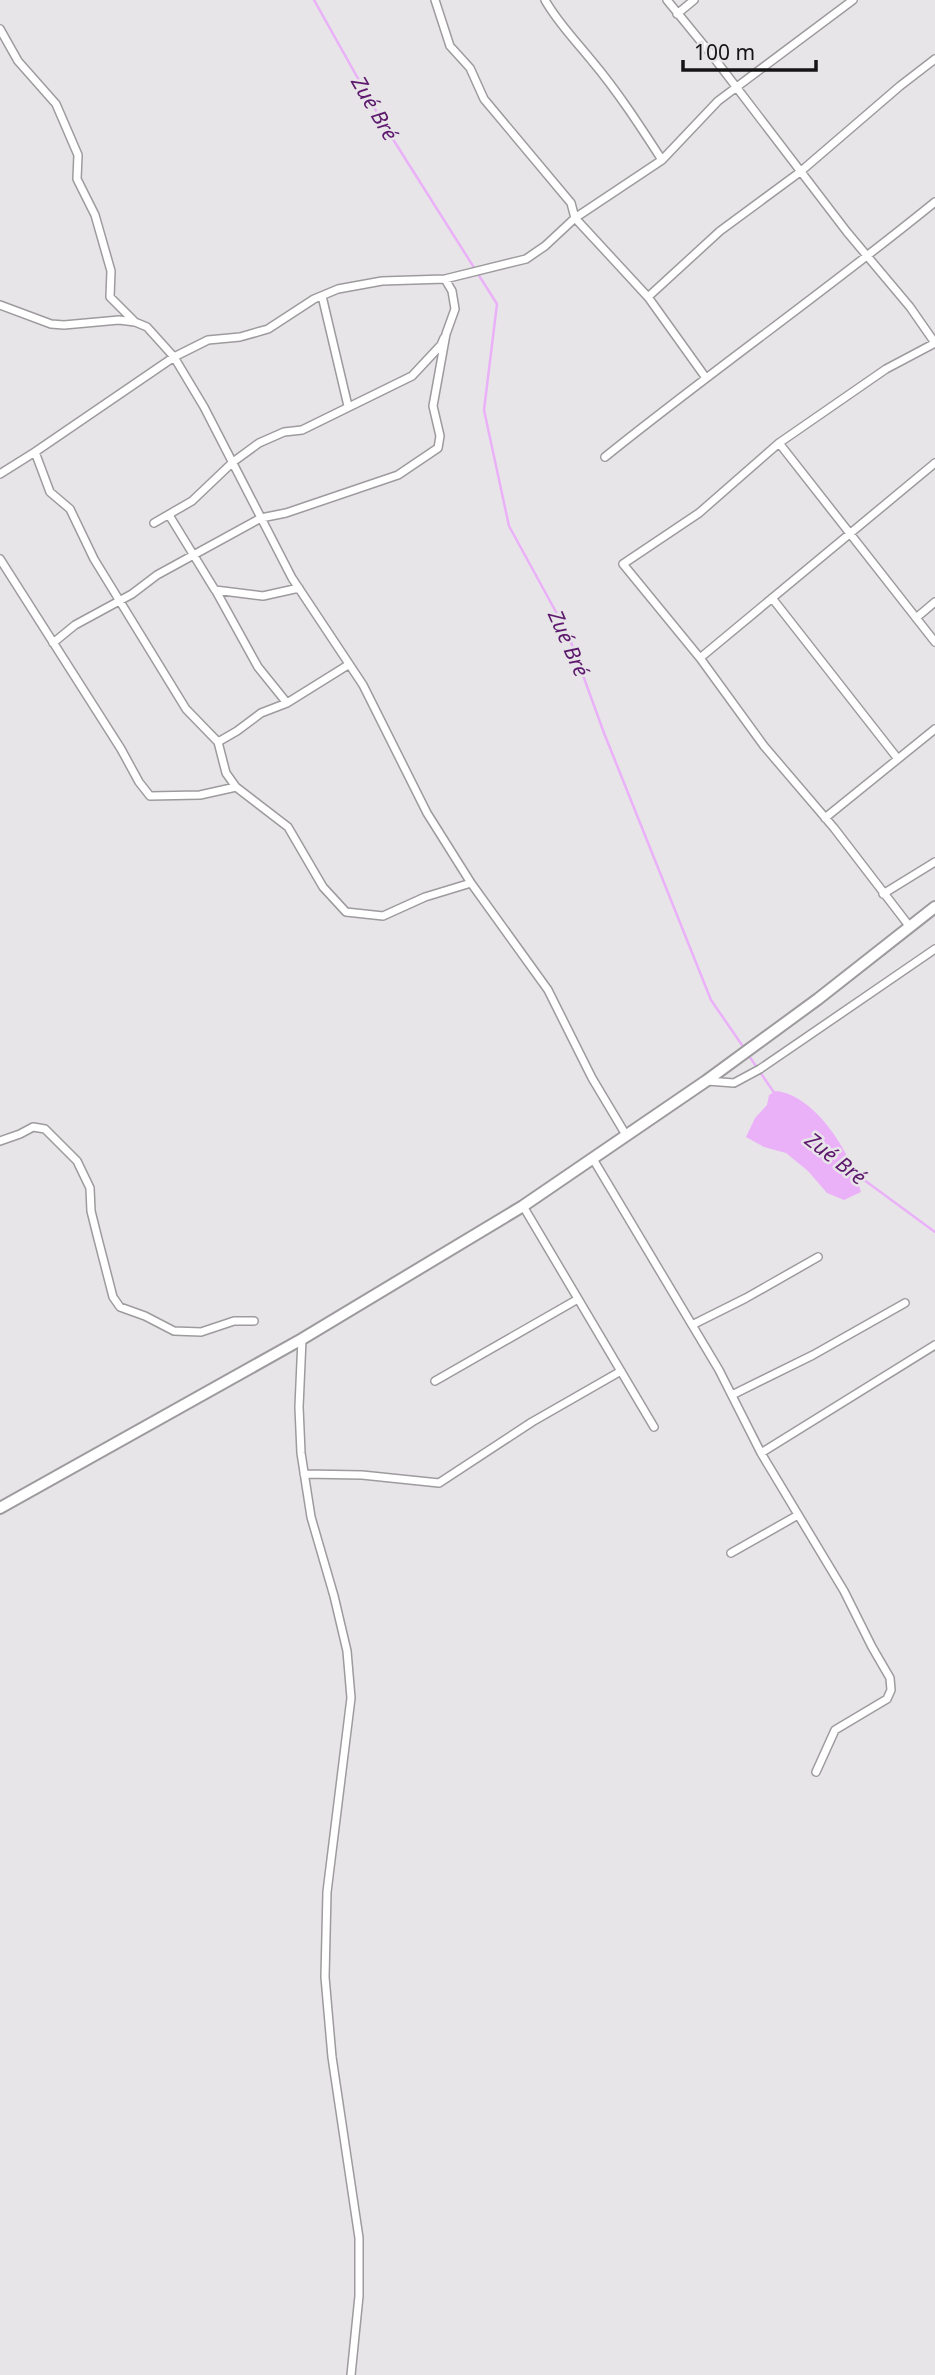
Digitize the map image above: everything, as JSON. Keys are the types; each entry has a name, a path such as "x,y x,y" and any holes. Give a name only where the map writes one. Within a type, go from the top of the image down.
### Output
{"main road":[{"path":"0,1508 302,1339 523,1206 706,1081 935,906"}],"street":[{"path":"435,0 450,46 471,68 484,99 571,203 575,218 648,297 706,378"},
{"path":"545,0 555,17 636,120 662,160"},
{"path":"667,0 800,172 910,307 935,343 886,369 779,443 699,513 623,564 700,658 764,746 825,818 910,927"},
{"path":"677,14 694,0"},
{"path":"0,474 174,357 208,340 240,337 268,328 338,289 382,281 445,279 526,259 545,246 575,218 662,160 718,101 853,0"},
{"path":"0,29 18,61 56,104 78,155 77,179 95,215 111,271 110,297 135,322"},
{"path":"648,297 720,231 800,172 935,59"},
{"path":"605,457 869,257 935,202"},
{"path":"154,523 192,501 233,462 260,443 284,432 302,430 412,376 441,345 455,309 452,291 445,279"},
{"path":"322,296 348,406"},
{"path":"0,305 51,324 118,320 135,322 148,327 174,357 204,407 273,544 363,685 427,813 471,883 548,990 592,1078 626,1135"},
{"path":"53,643 75,625 261,517 286,513 398,475 438,448 440,436 433,406 446,334"},
{"path":"779,443 935,642"},
{"path":"35,452 50,492 71,509 94,559 186,709 218,742 226,773 236,788 288,827 323,887 346,912 383,916 425,897 471,883"},
{"path":"700,658 935,463"},
{"path":"169,515 258,667 287,703"},
{"path":"0,559 121,749 138,782 150,796 200,795 236,788"},
{"path":"215,590 263,596 299,588"},
{"path":"772,598 898,759"},
{"path":"916,618 935,602"},
{"path":"218,742 237,732 261,713 287,703 348,665"},
{"path":"825,818 935,729"},
{"path":"883,894 935,862"},
{"path":"706,1081 733,1083 760,1069 935,949"},
{"path":"0,1141 33,1126 45,1129 77,1160 90,1188 91,1211 97,1235 113,1297 120,1307 174,1331 201,1332 234,1321 254,1321"},
{"path":"593,1159 692,1325 761,1453 844,1591 890,1678 891,1690 887,1699 835,1730 816,1772"},
{"path":"523,1206 654,1427"},
{"path":"692,1325 818,1257"},
{"path":"435,1381 578,1299"},
{"path":"732,1395 813,1355 905,1303"},
{"path":"302,1339 299,1407 304,1474 311,1517 347,1651 351,1698 327,1892 325,1978 332,2057 359,2238 359,2296 351,2375"},
{"path":"761,1453 935,1345"},
{"path":"304,1474 362,1475 439,1483 532,1422 621,1371"},
{"path":"731,1553 798,1515"}],"water":[{"path":"776,1091 805,1103 830,1129 850,1162 861,1192 844,1200 827,1193 808,1171 786,1153 764,1147 746,1137 755,1118 767,1105 769,1095"}],"waterway":[{"name":"Zué Bré","path":"314,0 384,125 497,304 484,410 509,526 568,634 604,733 711,1000 744,1048"},
{"name":"Zué Bré","path":"747,1053 775,1094"},
{"name":"Zué Bré","path":"856,1174 935,1232"}]}
